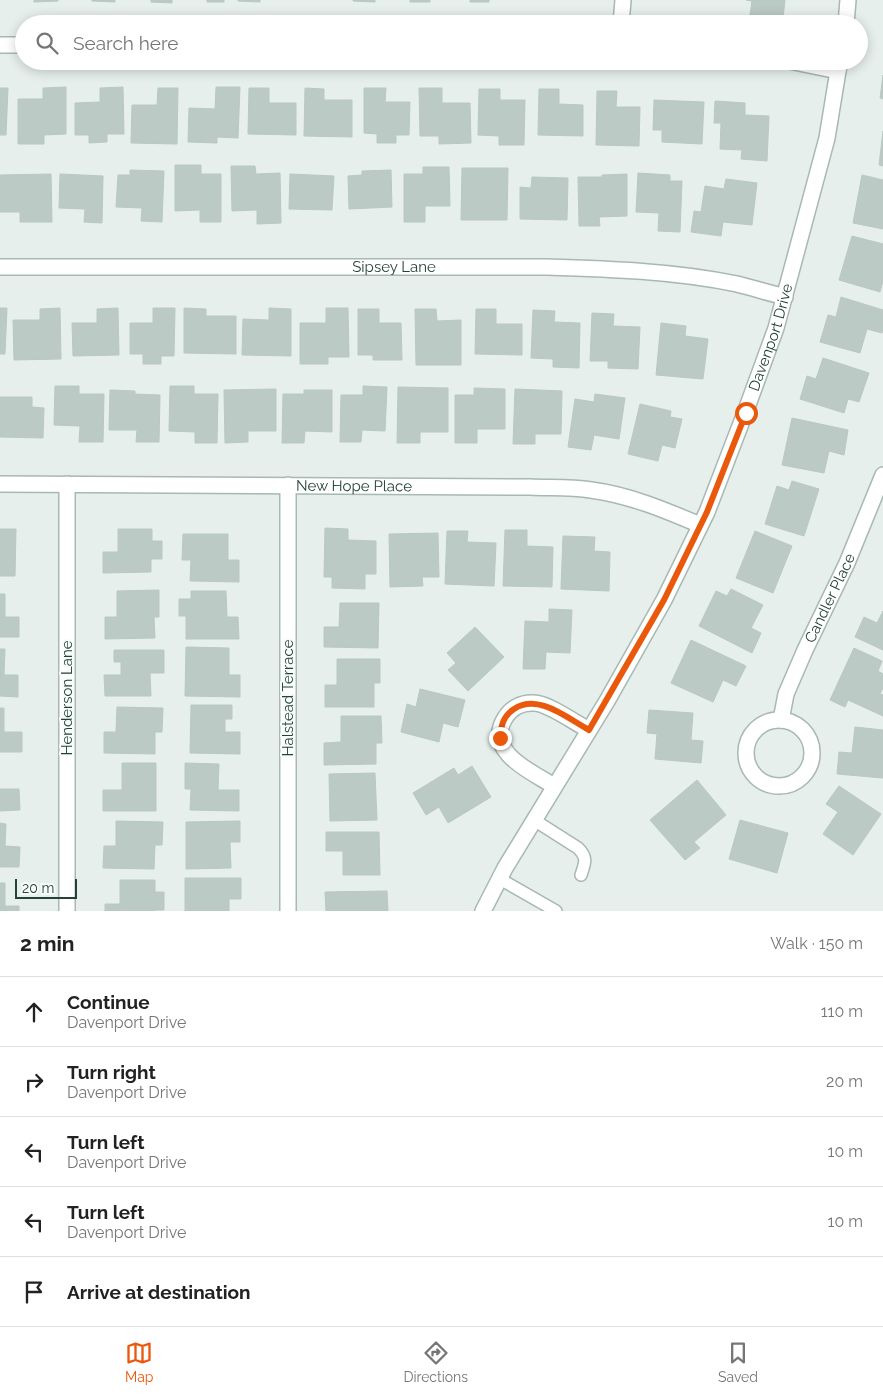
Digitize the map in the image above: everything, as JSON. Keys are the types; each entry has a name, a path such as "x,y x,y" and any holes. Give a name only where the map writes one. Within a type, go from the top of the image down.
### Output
{"street":[{"path":"621,15 622,0"},
{"path":"847,15 848,0"},
{"path":"0,45 15,45"},
{"name":"Davenport Drive","path":"483,911 534,820 589,730 664,600 707,512 746,413 776,328 827,138 838,70"},
{"name":"Sipsey Lane","path":"0,266 546,266 602,268 737,284 785,297"},
{"name":"Candler Place","path":"781,720 786,694 847,563 883,475"},
{"name":"New Hope Place","path":"0,484 530,487 591,490 636,500 672,513 700,526"},
{"name":"Henderson Lane","path":"67,484 67,911"},
{"name":"Halstead Terrace","path":"288,486 288,911"},
{"path":"554,786 515,762 505,752 500,738 501,724 508,712 521,704 535,703 549,707 589,730"},
{"path":"781,720 792,722 802,729 809,738 813,749 812,761 808,772 800,780 789,785 778,786 758,779 751,772 746,752 748,741 753,732 761,725 770,721 781,720"}],"lane":[{"path":"534,820 578,848 584,854 585,861 581,875"},
{"path":"500,879 556,911"}],"building":[{"path":"34,0 58,0 58,1 34,2"},
{"path":"115,0 115,2 92,1"},
{"path":"151,0 172,0 172,3 151,2"},
{"path":"207,0 224,0 224,2 207,2"},
{"path":"260,0 260,2 238,1"},
{"path":"375,0 375,2 353,1"},
{"path":"410,0 430,0 430,2 410,2"},
{"path":"470,0 489,0 489,2 470,2"},
{"path":"746,0 785,0 783,15 750,15 752,1"},
{"path":"883,75 883,99 880,98"},
{"path":"66,87 66,134 44,135 44,144 18,144 18,99 43,99 43,88"},
{"path":"123,87 124,134 107,134 107,142 89,143 89,135 75,135 75,103 100,102 100,88"},
{"path":"216,87 240,87 238,138 217,137 217,143 188,142 189,108 215,109"},
{"path":"0,88 8,88 6,135 0,135"},
{"path":"158,88 178,88 177,144 131,143 132,105 157,105"},
{"path":"249,88 269,88 269,103 296,103 296,135 248,134"},
{"path":"305,88 324,89 324,100 352,100 352,137 304,136"},
{"path":"364,88 386,88 385,102 410,102 409,135 396,135 396,143 377,143 377,134 364,133"},
{"path":"419,88 442,88 442,103 470,103 471,143 439,144 439,136 420,136"},
{"path":"479,89 500,89 500,100 525,100 524,145 499,145 499,136 478,135"},
{"path":"539,89 559,89 559,104 583,105 583,136 538,135"},
{"path":"597,91 617,91 616,107 640,107 639,146 596,145"},
{"path":"654,100 704,102 702,144 662,142 662,130 653,130"},
{"path":"715,101 745,103 745,115 769,116 767,161 741,159 742,150 720,149 721,123 714,123"},
{"path":"883,131 883,166 879,165"},
{"path":"175,165 201,165 201,174 221,174 221,222 200,222 200,210 175,211"},
{"path":"231,166 255,166 256,174 280,173 281,223 257,224 257,210 232,211"},
{"path":"423,167 449,167 450,206 425,206 425,222 404,222 404,174 423,174"},
{"path":"462,168 508,168 507,220 461,220"},
{"path":"130,170 164,171 162,222 141,221 142,208 116,207 118,175 130,175"},
{"path":"391,170 392,207 349,209 348,176 362,175 362,171"},
{"path":"638,173 670,175 670,181 682,181 680,232 658,231 659,213 636,212"},
{"path":"51,174 52,222 20,222 20,212 0,212 0,175"},
{"path":"60,174 103,176 102,223 84,222 85,209 59,208"},
{"path":"290,174 334,176 332,210 289,209"},
{"path":"627,174 627,216 599,217 600,226 579,226 578,177"},
{"path":"862,175 883,180 883,229 853,223"},
{"path":"532,177 568,178 567,220 520,219 520,187 531,188"},
{"path":"726,179 757,183 752,225 723,222 721,236 691,232 694,211 701,212 705,186 724,189"},
{"path":"852,236 883,244 883,281 880,292 839,280"},
{"path":"841,297 883,310 882,333 867,329 860,353 820,342 828,315 836,317"},
{"path":"0,308 7,308 5,354 0,354"},
{"path":"60,308 61,359 14,360 13,320 40,320 40,309"},
{"path":"118,308 119,355 73,356 72,323 97,323 97,309"},
{"path":"153,308 175,308 174,356 161,356 161,364 143,364 143,354 130,354 130,323 153,323"},
{"path":"184,308 206,309 206,316 236,316 236,354 184,353"},
{"path":"269,308 291,309 291,356 242,355 243,319 269,320"},
{"path":"326,308 348,308 349,357 328,357 328,364 300,364 300,323 326,323"},
{"path":"358,309 379,309 379,323 401,323 402,360 373,360 373,355 358,355"},
{"path":"415,309 436,309 437,321 461,320 461,365 416,365"},
{"path":"476,309 496,309 496,324 522,324 522,355 475,354"},
{"path":"533,310 555,311 554,322 580,323 579,368 553,367 553,359 531,358"},
{"path":"592,313 614,314 613,326 640,327 638,369 608,368 608,361 590,361"},
{"path":"661,323 686,326 685,336 708,339 703,379 656,375"},
{"path":"823,358 869,373 859,402 848,399 844,413 800,399 807,376 816,379"},
{"path":"55,386 79,386 79,394 104,394 103,442 79,442 80,426 54,425"},
{"path":"170,386 194,386 194,394 218,394 217,443 195,443 195,432 169,431"},
{"path":"363,386 387,387 385,431 362,430 361,442 340,442 341,395 363,395"},
{"path":"398,387 448,388 448,432 420,432 420,443 397,443"},
{"path":"474,388 505,389 505,429 477,429 477,443 455,443 455,395 474,395"},
{"path":"276,389 276,431 248,431 248,442 225,443 224,390"},
{"path":"515,389 562,391 561,434 535,434 535,444 513,444"},
{"path":"110,390 160,395 159,442 136,442 137,430 109,430"},
{"path":"304,390 332,390 332,432 305,431 304,443 282,443 283,394 304,394"},
{"path":"595,394 625,398 619,439 594,435 591,450 568,447 575,399 594,402"},
{"path":"0,397 32,397 32,407 44,408 43,438 0,437"},
{"path":"640,404 671,411 670,417 682,419 675,448 662,445 658,461 628,454"},
{"path":"792,418 848,430 844,455 829,451 824,473 782,465"},
{"path":"792,481 819,489 804,536 765,524 777,486 789,490"},
{"path":"325,528 348,529 348,540 376,541 376,574 365,574 365,589 332,588 332,577 324,577"},
{"path":"0,529 16,529 15,576 0,576"},
{"path":"118,529 152,529 152,541 162,541 162,559 151,559 151,572 103,573 103,552 118,552"},
{"path":"505,530 527,530 527,546 553,547 552,587 503,586"},
{"path":"447,531 468,531 467,542 496,543 494,586 445,584"},
{"path":"755,531 792,546 773,593 736,578"},
{"path":"438,533 439,577 422,577 423,586 390,587 389,534"},
{"path":"183,534 228,534 228,560 239,560 239,582 190,581 191,560 182,560"},
{"path":"563,536 595,537 594,551 610,552 609,591 561,589"},
{"path":"731,589 763,605 751,628 761,633 752,653 699,626 716,591 727,596"},
{"path":"159,590 159,617 154,617 155,638 105,639 105,617 117,617 117,591"},
{"path":"191,591 226,591 227,617 238,617 239,639 186,639 186,616 179,616 179,599 191,599"},
{"path":"0,594 5,594 5,617 19,617 19,637 0,637"},
{"path":"340,603 379,603 378,648 324,647 324,627 339,627"},
{"path":"549,609 572,610 570,653 546,652 545,669 523,669 525,621 549,622"},
{"path":"883,611 883,650 855,637 864,617 877,623"},
{"path":"475,627 504,657 468,691 448,670 456,663 447,653"},
{"path":"691,640 746,666 736,686 723,680 713,702 671,683"},
{"path":"186,647 229,648 229,675 240,675 240,697 185,696"},
{"path":"854,648 882,661 878,671 883,674 883,688 880,694 883,695 883,716 848,700 845,707 830,700"},
{"path":"0,649 5,649 4,675 18,675 18,697 0,696"},
{"path":"114,650 164,650 164,673 150,673 151,696 105,696 104,675 121,675 121,662 114,662"},
{"path":"337,659 380,659 380,683 374,683 374,707 325,707 325,685 337,685"},
{"path":"420,689 465,700 458,727 443,723 439,742 401,732 407,704 416,707"},
{"path":"191,705 232,705 232,719 225,719 225,732 240,732 240,754 190,753"},
{"path":"117,707 163,708 162,732 155,732 155,754 104,753 104,732 116,732"},
{"path":"0,708 4,708 4,732 22,732 22,752 0,752"},
{"path":"649,710 693,713 691,740 703,741 701,763 655,759 657,734 647,733"},
{"path":"341,716 381,716 382,743 376,743 376,764 324,765 324,743 341,742"},
{"path":"855,727 883,730 883,778 837,774 839,752 852,753"},
{"path":"122,763 156,763 156,811 103,811 103,790 122,790"},
{"path":"185,763 219,764 218,790 239,790 239,811 190,810 191,789 185,789"},
{"path":"472,766 491,797 448,823 439,807 426,815 413,793 454,768 458,775"},
{"path":"375,773 377,820 330,821 329,774"},
{"path":"697,780 726,815 694,842 700,848 685,860 650,820"},
{"path":"839,786 881,814 853,855 823,834 838,812 826,804"},
{"path":"0,789 19,789 20,810 0,811"},
{"path":"740,820 788,833 777,873 729,859"},
{"path":"116,821 163,822 162,845 155,845 154,869 103,868 104,846 116,846"},
{"path":"240,821 240,842 230,842 231,868 186,869 186,822"},
{"path":"0,823 6,824 5,846 20,847 19,867 0,867"},
{"path":"326,832 379,832 380,875 343,875 343,851 326,851"},
{"path":"185,878 241,878 241,899 229,899 229,911 185,911"},
{"path":"120,880 155,880 155,892 164,892 164,910 105,911 105,904 120,904"},
{"path":"0,883 5,883 5,906 19,906 19,911 0,911"},
{"path":"387,891 388,911 326,911 325,892"}],"route":[{"path":"500,738 501,724 508,712 521,704 535,703 549,707 589,730 664,600 707,512 746,413"}]}
